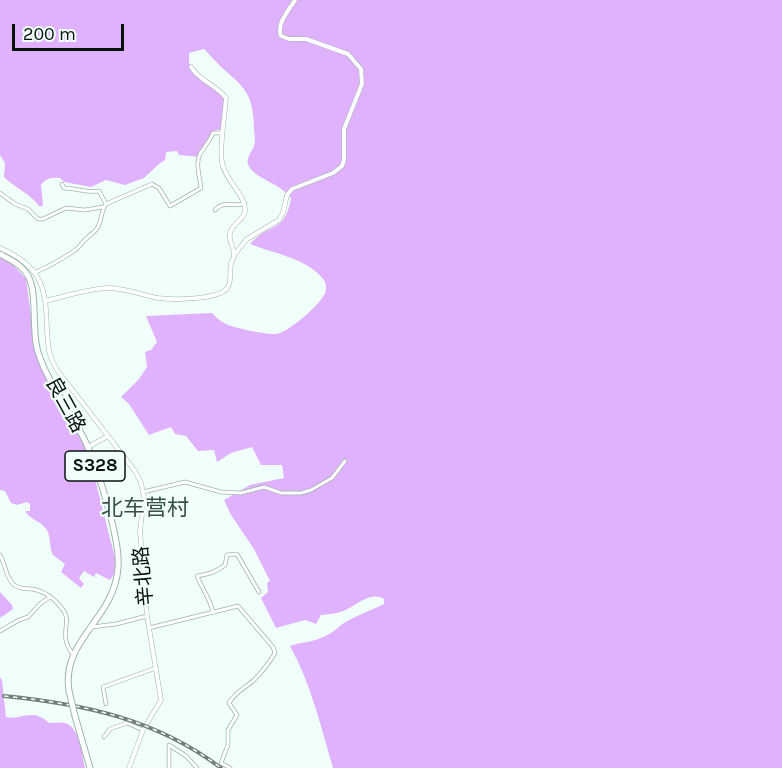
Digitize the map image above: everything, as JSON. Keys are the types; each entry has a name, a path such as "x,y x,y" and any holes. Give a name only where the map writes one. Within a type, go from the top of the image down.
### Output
{"main road":[{"name":"良三路","path":"0,254 21,266 30,279 34,335 39,355 88,447 111,522 119,562 112,594 100,616 73,654 68,675 75,717 90,768"}],"street":[{"path":"45,301 88,290 110,288 160,298 220,294 229,285 234,256 247,239 279,220 287,195 292,189 333,173 342,166 344,129 363,76 359,66 348,54 306,39 281,36 280,25 295,0"},
{"path":"191,67 198,75 221,91 226,98 222,163 232,186 244,204 244,215 230,235 234,256"},
{"path":"0,193 15,204 28,209 38,219 44,219 66,208 85,210 105,205 152,184 159,188 170,206 201,188 198,167 200,154 213,133 224,134"},
{"path":"0,248 15,255 36,273 74,251 94,233 99,226 105,205 99,191 87,193 64,188 62,184"},
{"path":"214,210 219,205 228,203 239,206 244,204"},
{"name":"辛北路","path":"36,273 45,301 49,357 135,471 143,492 140,531 147,616 161,700 143,730 129,768"},
{"path":"88,447 108,436"},
{"path":"143,492 184,482 221,492 241,492 264,488 281,493 301,493 332,478 345,461"},
{"path":"213,613 212,604 206,597 197,576 213,574 225,565 227,555 237,554 259,592"},
{"path":"0,555 5,571 14,585 40,591 50,597 65,612 67,622 64,635 66,645 73,654"},
{"path":"0,631 28,617 50,597"},
{"path":"149,628 238,606 273,647 275,653 266,666 229,703 237,715 228,730 228,745 221,763 230,768"},
{"path":"92,627 147,616"},
{"path":"106,704 103,687 156,668"},
{"path":"104,737 110,729 127,723 143,730"},
{"path":"169,768 170,745 186,756 197,768"}],"shaded area":[{"path":"0,0 782,0 782,768 333,768 310,690 290,646 325,636 351,619 384,604 384,599 367,598 346,610 321,615 316,624 305,620 276,628 261,598 268,592 267,583 270,581 254,549 231,515 224,500 250,485 284,478 282,465 261,465 252,447 231,453 217,462 214,450 198,451 186,436 175,434 171,427 149,435 129,404 121,397 139,379 147,367 145,352 151,350 157,342 146,316 212,313 230,326 276,334 288,329 304,317 325,293 324,280 309,266 250,244 280,223 285,217 291,198 259,176 248,165 255,142 252,107 246,92 204,49 189,53 189,63 224,97 224,130 216,130 205,144 200,157 179,155 177,151 166,152 165,160 144,178 125,185 106,180 91,187 64,182 60,178 49,179 41,185 43,205 40,207 4,177 5,163 0,155"},
{"path":"0,257 14,266 26,279 36,351 88,451 115,558 115,573 110,580 96,573 94,577 84,571 79,578 84,584 81,588 61,572 65,564 53,555 47,530 25,511 30,511 30,504 27,502 17,505 11,503 5,491 0,490"},
{"path":"0,592 13,609 0,618"},
{"path":"0,677 6,717 32,715 43,718 49,723 65,723 70,726 80,742 85,768 0,768"}],"railway":[{"path":"4,696 91,709 118,717 171,737 221,768"}],"district":[{"name":"北车营村","path":"145,509"}]}
